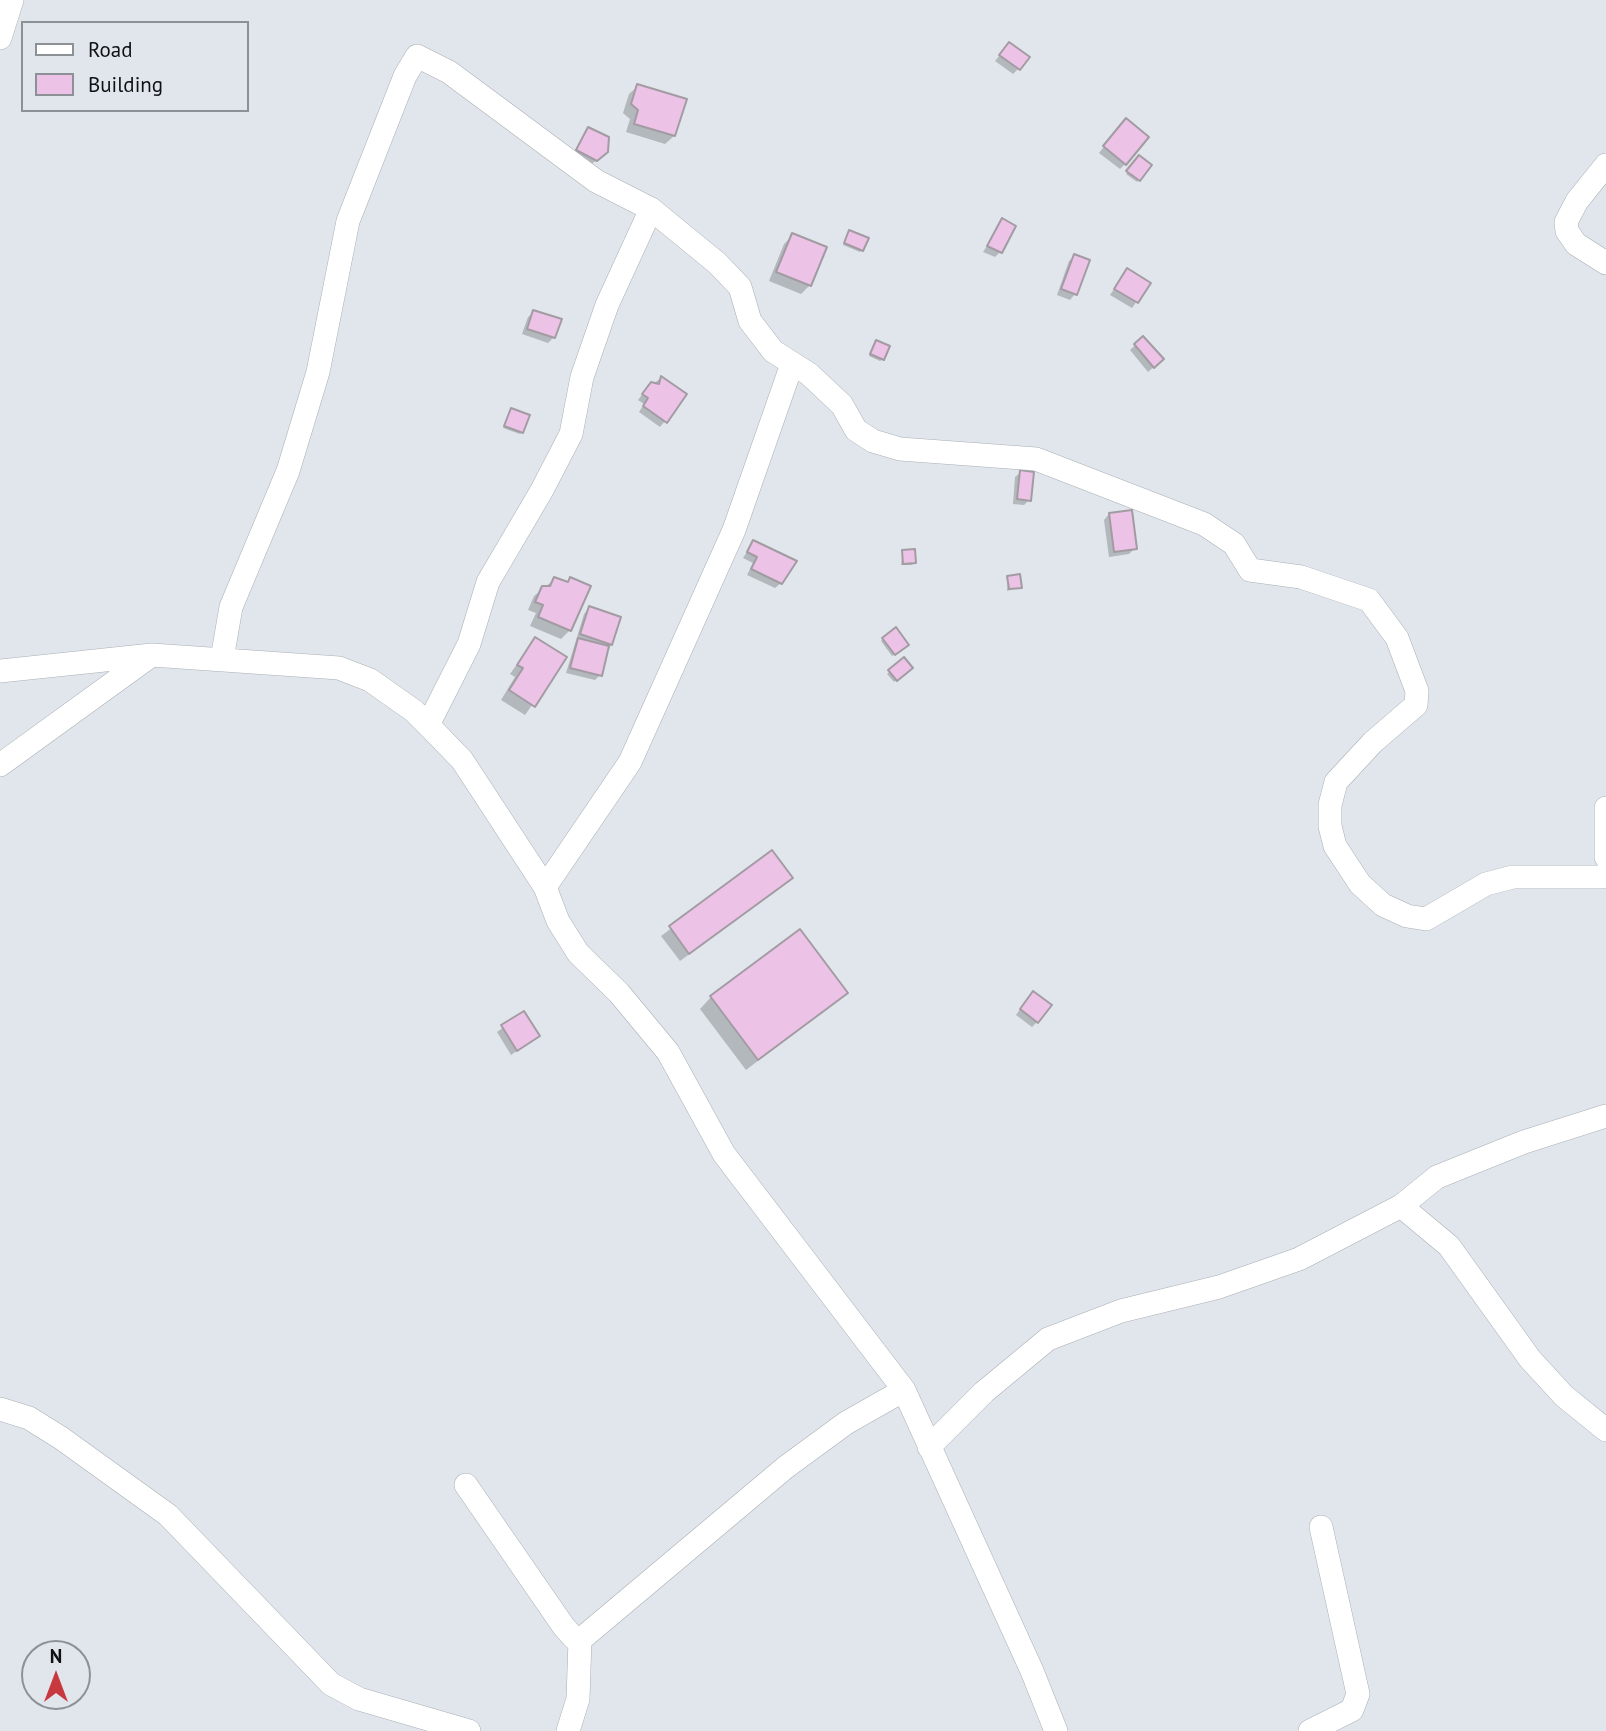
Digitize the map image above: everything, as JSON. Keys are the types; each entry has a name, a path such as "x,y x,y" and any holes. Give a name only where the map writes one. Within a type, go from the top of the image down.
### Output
{"street":[{"path":"0,38 12,0"},
{"path":"222,659 231,607 288,471 318,372 348,220 405,76 417,56 449,72 596,181 652,208 717,263 740,287 755,330 773,351 809,374 842,405 856,430 873,442 900,449 1036,459 1204,524 1234,544 1250,570 1301,577 1369,600 1397,638 1418,691 1416,705 1373,742 1336,782 1330,805 1330,826 1335,846 1354,874 1383,905 1407,916 1426,919 1486,884 1513,877 1606,877"},
{"path":"1606,165 1577,201 1566,222 1567,231 1576,244 1606,263"},
{"path":"428,725 469,644 488,582 548,480 570,434 582,377 607,305 652,208"},
{"path":"545,887 630,762 734,530 792,364"},
{"path":"0,765 152,655"},
{"path":"0,671 152,655 339,668 370,680 414,711 428,725 462,760 545,887 558,921 578,953 619,993 668,1052 692,1092 711,1136 904,1390 1032,1671 1056,1731"},
{"path":"1606,808 1606,857"},
{"path":"929,1447 984,1392 1048,1339 1121,1311 1219,1287 1299,1259 1401,1206 1437,1177 1524,1142 1606,1116"},
{"path":"1401,1206 1449,1246 1530,1359 1564,1396 1606,1430"},
{"path":"568,1731 578,1699 580,1640 786,1467 846,1423 904,1390"},
{"path":"0,1409 30,1418 61,1437 168,1515 331,1684 359,1699 469,1731"},
{"path":"466,1485 564,1628 580,1640"},
{"path":"1310,1731 1352,1710 1358,1694 1321,1527"}],"building":[{"path":"1009,42 1030,57 1020,70 999,55"},
{"path":"637,84 687,99 675,136 634,124 638,110 631,104"},
{"path":"1126,118 1149,137 1126,165 1103,146"},
{"path":"588,127 609,137 608,152 597,161 576,150"},
{"path":"1139,155 1152,165 1140,181 1126,171"},
{"path":"1002,218 1016,226 1002,253 987,246"},
{"path":"849,230 869,238 863,251 844,243"},
{"path":"792,233 827,247 811,286 776,272"},
{"path":"1074,254 1090,260 1077,295 1061,289"},
{"path":"1127,268 1151,283 1138,303 1114,289"},
{"path":"533,310 562,319 555,338 527,329"},
{"path":"1143,336 1164,359 1154,368 1134,344"},
{"path":"876,340 890,346 884,360 870,354"},
{"path":"661,376 687,394 667,423 643,406 648,398 642,394 651,382 659,384"},
{"path":"511,408 530,415 523,433 504,426"},
{"path":"1020,470 1034,472 1031,501 1017,499"},
{"path":"1132,510 1137,549 1114,552 1109,513"},
{"path":"753,540 797,561 782,584 751,569 757,557 747,552"},
{"path":"915,549 916,563 903,564 902,550"},
{"path":"1020,574 1022,588 1009,589 1007,576"},
{"path":"554,577 568,582 570,577 591,586 571,631 538,617 543,605 535,602 542,586 550,586"},
{"path":"589,606 621,617 612,645 580,634"},
{"path":"896,627 909,645 895,655 882,638"},
{"path":"535,637 567,657 535,707 509,690 523,668 517,665"},
{"path":"578,638 609,646 602,676 570,668"},
{"path":"904,657 913,668 897,681 888,670"},
{"path":"772,850 793,878 689,954 669,926"},
{"path":"800,929 848,993 758,1060 710,996"},
{"path":"1033,991 1052,1005 1038,1023 1020,1009"},
{"path":"524,1011 540,1036 517,1051 501,1025"}]}
